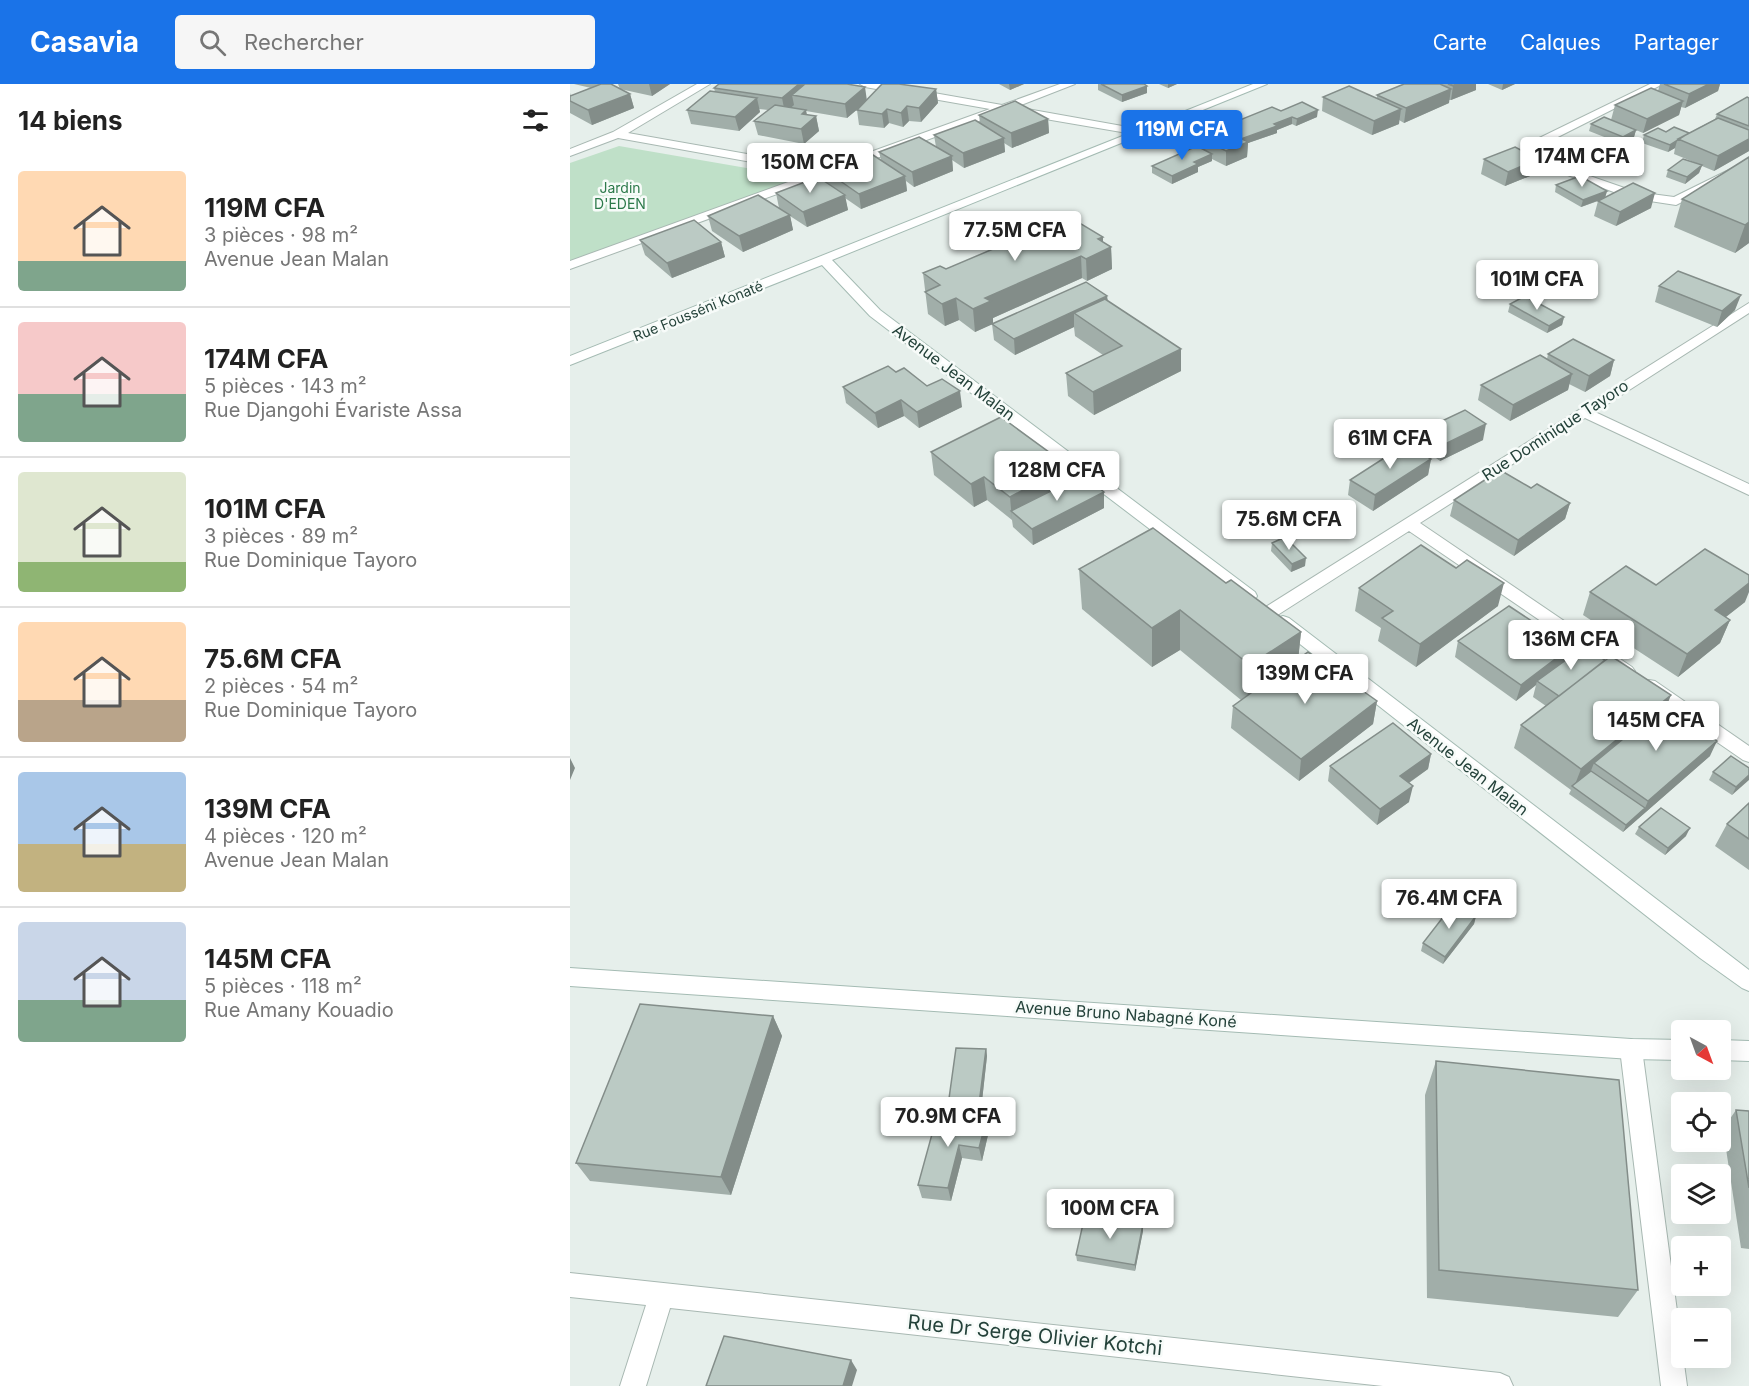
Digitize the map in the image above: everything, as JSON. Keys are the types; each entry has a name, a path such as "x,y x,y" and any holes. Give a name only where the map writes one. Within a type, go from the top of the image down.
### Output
{"street":[{"path":"570,153 617,134 705,84"},
{"path":"865,84 894,86 1139,132"},
{"path":"570,265 1009,108 1070,84"},
{"path":"825,260 1262,84"},
{"path":"1658,84 1533,145 1530,151 1533,160 1634,195 1676,201 1749,163"},
{"path":"617,134 830,172"},
{"name":"Rue Fousséni Konaté","path":"570,361 825,260"},
{"name":"Avenue Jean Malan","path":"825,260 875,313 1270,612 1707,952 1749,982"},
{"name":"Rue Dominique Tayoro","path":"1270,612 1749,307"},
{"path":"1584,412 1749,490"},
{"path":"1409,523 1749,755"},
{"name":"Avenue Bruno Nabagné Koné","path":"570,976 1631,1049 1671,1050"},
{"path":"1631,1049 1674,1386"},
{"path":"1731,1050 1749,1051"},
{"name":"Rue Dr Serge Olivier Kotchi","path":"570,1285 1500,1386"},
{"path":"633,1386 662,1294"}],"green space":[{"name":"Jardin D'EDEN","path":"619,146 804,178 570,266 570,163"}],"building":[{"path":"601,84 611,84 630,94 588,110 570,101 570,96"},
{"path":"719,84 799,84 782,98 714,88"},
{"path":"805,84 847,84 865,87 845,104 792,95"},
{"path":"882,84 936,89 919,108 907,106 901,113 887,109 882,114 857,110"},
{"path":"1101,84 1144,84 1147,86 1122,95"},
{"path":"1404,84 1440,84 1451,89 1406,108 1377,95"},
{"path":"1664,84 1709,84 1689,94"},
{"path":"1349,86 1401,109 1374,121 1323,97"},
{"path":"1651,88 1683,101 1647,119 1615,105"},
{"path":"710,91 757,98 735,117 687,110"},
{"path":"1749,98 1749,126 1717,114"},
{"path":"1015,101 1048,119 1011,133 979,115"},
{"path":"1302,102 1318,110 1297,119 1292,117 1274,124 1277,126 1241,139 1220,128 1272,107 1281,111"},
{"path":"775,105 806,110 802,114 816,116 801,129 754,121"},
{"path":"1604,117 1636,130 1623,137 1591,124"},
{"path":"1718,118 1749,130 1749,139 1718,156 1678,139"},
{"path":"975,120 1004,138 963,153 934,135"},
{"path":"1213,124 1248,142 1226,151 1200,138 1210,134 1201,129"},
{"path":"1674,127 1689,133 1670,145 1644,135 1658,128 1666,132"},
{"path":"919,137 952,156 912,172 879,152"},
{"path":"1197,146 1212,154 1194,162 1198,164 1172,176 1152,166"},
{"path":"1515,147 1538,159 1508,172 1484,159"},
{"path":"873,155 905,176 859,194 823,169 847,160 851,164"},
{"path":"1749,157 1749,222 1745,225 1682,199"},
{"path":"1683,159 1702,165 1687,177 1668,170"},
{"path":"1580,176 1607,191 1583,200 1556,185"},
{"path":"818,177 845,195 803,212 776,193"},
{"path":"1633,183 1655,193 1620,212 1598,201"},
{"path":"758,195 790,215 739,236 708,216"},
{"path":"1058,215 1073,224 1078,222 1103,237 1098,239 1111,247 1086,259 1081,256 985,298 991,301 973,309 956,298 942,304 925,292 940,285 923,273 940,266 946,269 1040,229 1034,226"},
{"path":"694,220 721,242 667,263 640,240"},
{"path":"1678,271 1741,295 1722,311 1659,286"},
{"path":"1086,282 1107,296 1014,339 992,324"},
{"path":"1525,296 1564,317 1549,326 1510,304"},
{"path":"1105,299 1181,349 1093,392 1066,373 1122,346 1074,313"},
{"path":"1573,339 1614,360 1589,376 1548,354"},
{"path":"1540,355 1572,374 1513,405 1481,385"},
{"path":"888,366 896,372 904,368 927,386 942,379 960,391 917,412 901,400 875,413 843,387"},
{"path":"1465,410 1486,424 1443,445 1423,430"},
{"path":"1001,417 1068,466 1010,497 984,477 971,484 931,452"},
{"path":"1406,444 1431,459 1375,495 1350,480"},
{"path":"1500,470 1531,488 1537,484 1570,503 1518,540 1454,500"},
{"path":"1083,475 1104,492 1032,529 1011,511"},
{"path":"1153,528 1226,583 1231,580 1301,632 1250,665 1180,610 1152,628 1079,569"},
{"path":"1285,537 1306,558 1292,564 1272,543"},
{"path":"1421,545 1456,568 1467,560 1504,583 1420,644 1382,618 1393,611 1359,588"},
{"path":"1705,549 1749,575 1749,583 1715,610 1730,620 1687,654 1590,592 1626,566 1656,585"},
{"path":"1509,606 1571,647 1521,685 1458,641"},
{"path":"1584,647 1605,660 1559,696 1537,681"},
{"path":"1308,652 1377,701 1301,759 1233,706"},
{"path":"1611,656 1671,695 1581,769 1521,725"},
{"path":"1668,702 1687,715 1684,718 1717,741 1648,801 1594,763"},
{"path":"1393,723 1431,754 1400,776 1413,786 1380,809 1330,766"},
{"path":"1731,756 1749,768 1749,775 1736,787 1713,772"},
{"path":"1591,771 1645,808 1626,825 1572,786"},
{"path":"1749,803 1749,839 1727,824"},
{"path":"1661,808 1690,828 1668,848 1639,827"},
{"path":"1454,903 1476,916 1445,957 1423,943"},
{"path":"640,1004 773,1016 721,1177 576,1163"},
{"path":"956,1048 986,1049 978,1112 947,1113"},
{"path":"1436,1061 1619,1080 1638,1290 1439,1270"},
{"path":"1736,1110 1749,1111 1749,1188"},
{"path":"937,1116 986,1122 979,1148 959,1145 948,1188 918,1185"},
{"path":"1085,1215 1143,1224 1135,1265 1076,1255"},
{"path":"724,1336 851,1360 843,1386 706,1386"}]}
